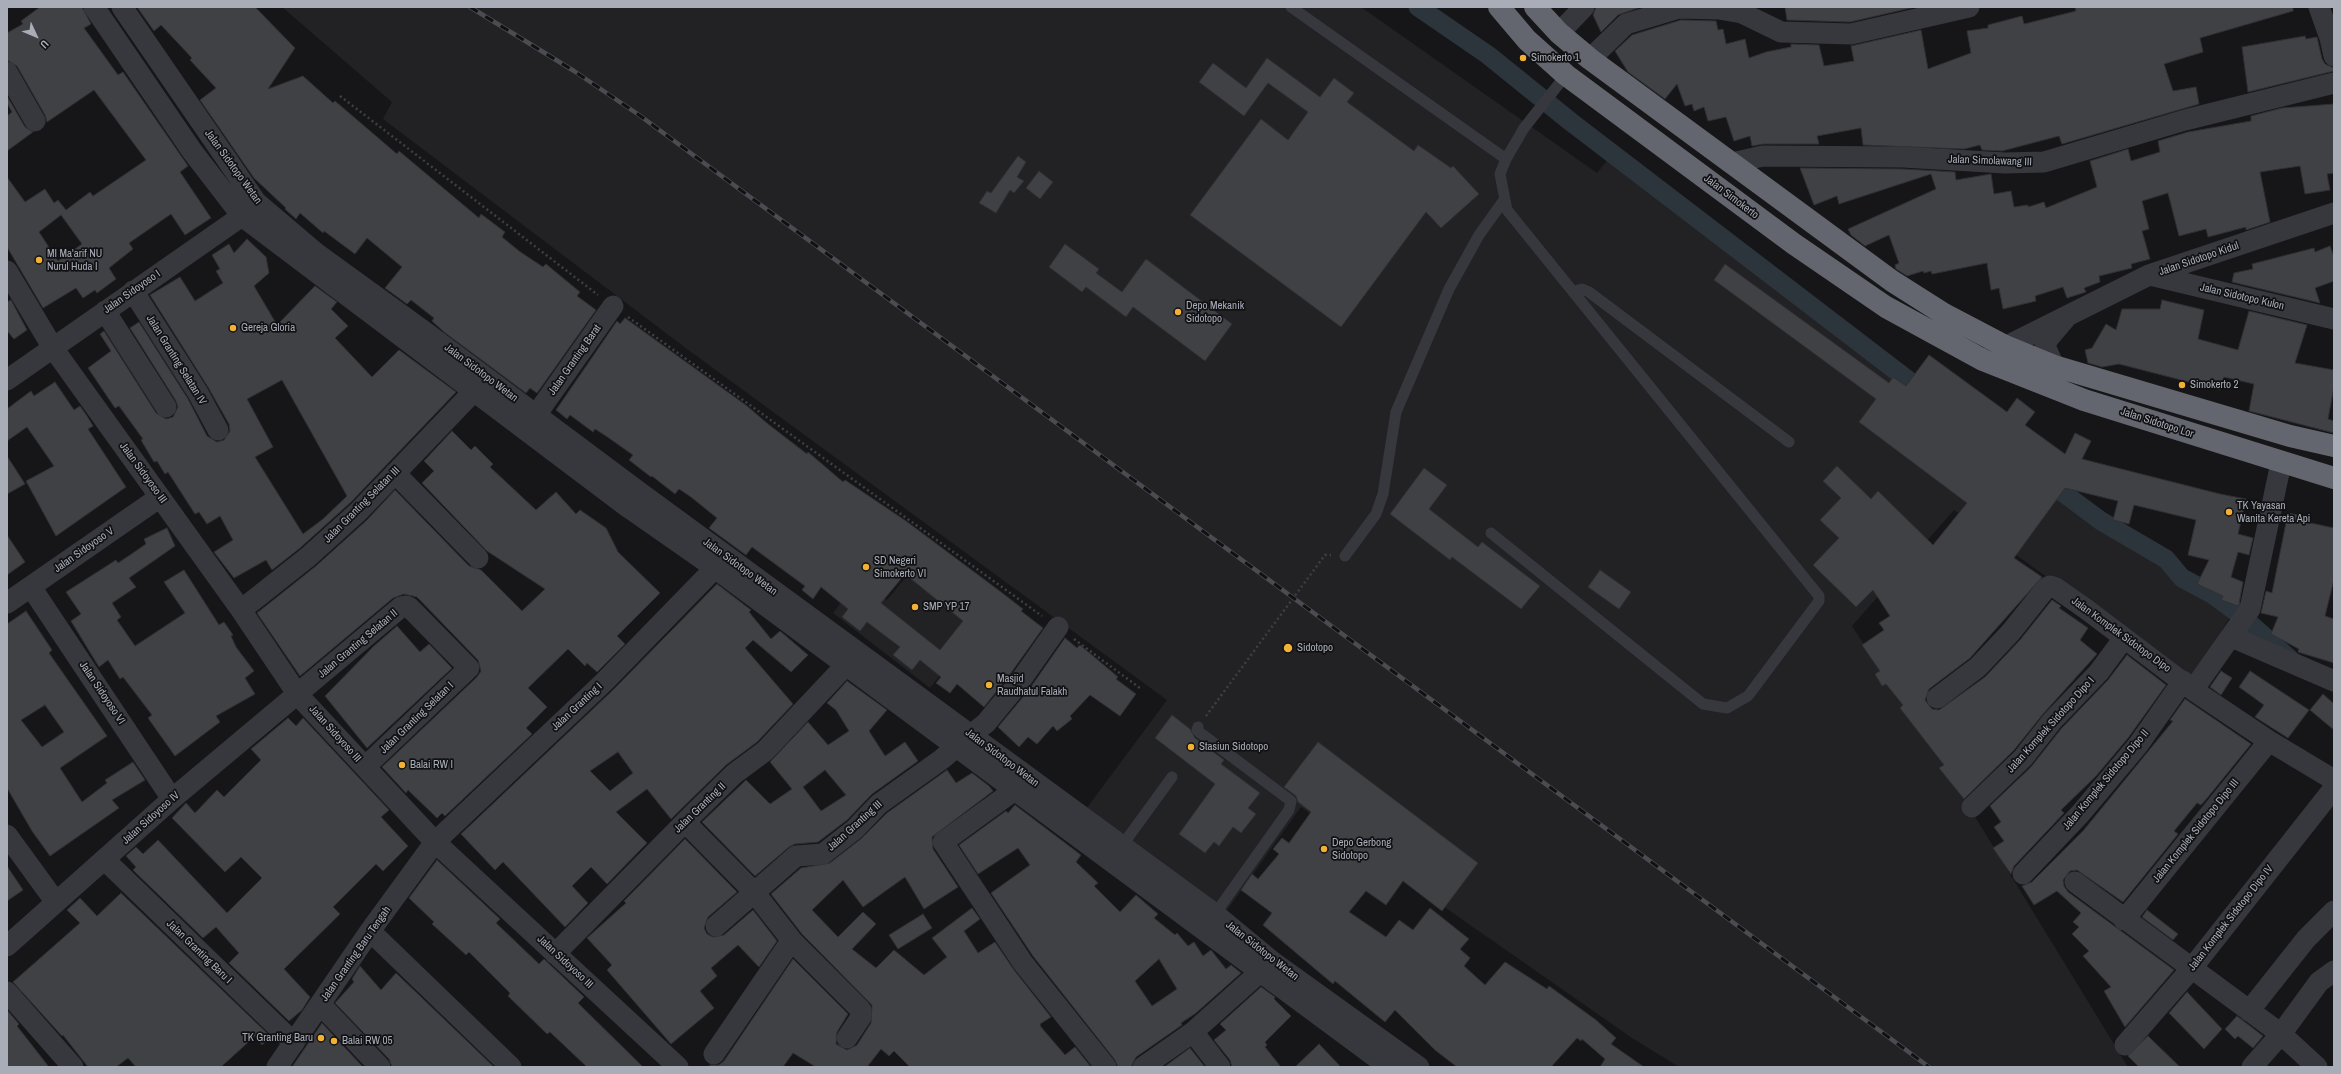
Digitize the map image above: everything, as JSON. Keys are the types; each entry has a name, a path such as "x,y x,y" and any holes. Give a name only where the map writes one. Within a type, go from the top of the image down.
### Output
{"highway":[{"name":"Jalan Simokerto","path":"1499,7 1560,83 1868,295 1893,311 1983,360"},
{"path":"1535,7 1559,33 1590,59 1892,281 1944,314 2005,346 2054,366 2290,436 2334,446"},
{"name":"Jalan Sidotopo Lor","path":"1983,360 2084,400 2281,463 2334,478"}],"street":[{"name":"Jalan Sidotopo Wetan","path":"94,7 192,151 249,209 475,390 634,500 964,741 1016,789 1389,1067"},
{"name":"Jalan Sidotopo Wetan","path":"122,7 249,209 316,253 536,414 634,500 715,568 846,665 964,741 1121,847 1215,914 1273,962 1419,1067"},
{"path":"1559,33 1584,7"},
{"path":"1590,59 1626,24 1679,8 1719,9 1742,13 1781,32 1851,34 1969,7"},
{"path":"2319,7 2330,38 2334,56"},
{"path":"7,72 35,120"},
{"name":"Jalan Simolawang III","path":"1732,163 1763,156 1903,157 2005,163 2044,162 2185,120 2334,83"},
{"name":"Jalan Sidoyoso I","path":"7,380 249,209"},
{"name":"Jalan Sidotopo Kidul","path":"1983,360 2005,346 2150,275 2334,214"},
{"name":"Jalan Sidoyoso III","path":"7,271 54,348 241,610 298,695 435,842 678,1067"},
{"name":"Jalan Sidotopo Kulon","path":"2150,275 2334,319"},
{"name":"Jalan Granting Selatan IV","path":"132,291 198,393 218,430"},
{"name":"Jalan Granting Barat","path":"536,414 613,306"},
{"path":"105,311 166,407"},
{"name":"Jalan Sidotopo Kidul","path":"2054,366 2045,346 2048,339 2069,314"},
{"name":"Jalan Granting Selatan III","path":"241,610 308,557 359,511 475,390"},
{"path":"2188,686 2234,633 2250,608 2281,463"},
{"path":"395,472 478,558"},
{"name":"Jalan Sidoyoso V","path":"7,603 160,497"},
{"name":"Jalan Granting I","path":"435,842 604,682 715,568"},
{"name":"Jalan Komplek Sidotopo Dipo","path":"1937,698 1978,668 2011,632 2046,588 2050,586 2056,588 2188,686 2269,741 2334,780"},
{"name":"Jalan Sidoyoso VI","path":"32,587 172,799"},
{"name":"Jalan Granting Selatan II","path":"298,695 401,607 410,608 469,668"},
{"path":"964,741 986,723 1018,684 1058,627"},
{"path":"2234,633 2334,681"},
{"name":"Jalan Komplek Sidotopo Dipo I","path":"1972,807 2023,758 2052,721 2099,672 2124,638"},
{"name":"Jalan Granting II","path":"556,954 734,774 765,751 846,665"},
{"name":"Jalan Granting Selatan I","path":"364,767 469,668"},
{"name":"Jalan Komplek Sidotopo Dipo II","path":"2023,874 2080,814 2188,686"},
{"name":"Jalan Sidoyoso IV","path":"7,946 55,901 105,860 172,799 298,695"},
{"name":"Jalan Granting III","path":"716,926 796,856 824,854 855,829 879,804 942,760 964,741"},
{"name":"Jalan Komplek Sidotopo Dipo III","path":"2124,920 2269,741"},
{"name":"Jalan Komplek Sidotopo Dipo IV","path":"2125,1045 2192,968 2334,788"},
{"path":"1016,789 943,841 1024,963 1106,1067"},
{"path":"685,822 754,892 793,942 829,980 861,1010 861,1017 847,1038"},
{"path":"7,835 55,901"},
{"name":"Jalan Granting Baru Tengah","path":"277,1067 370,931 435,842"},
{"name":"Jalan Granting Baru I","path":"105,860 294,1043"},
{"path":"2075,882 2124,920 2281,1034 2317,1067"},
{"path":"2249,1011 2306,939 2334,911"},
{"path":"370,931 511,1067"},
{"path":"714,1054 787,947 793,942"},
{"path":"1143,1067 1193,1032 1260,972"},
{"path":"2252,1067 2281,1034 2319,982 2334,972"},
{"path":"7,992 73,1067"},
{"path":"321,1004 380,1067"},
{"path":"1193,1032 1220,1067"}],"lane":[{"path":"1291,7 1506,159"},
{"path":"1491,533 1703,704 1727,708 1748,696 1819,601 1819,596 1507,210 1500,174 1506,159 1517,138 1560,83"},
{"path":"1345,556 1376,514 1384,494 1396,412 1449,289 1479,235 1504,200"},
{"path":"1573,292 1582,289 1589,292 1790,442"},
{"path":"1198,727 1197,730 1199,732 1291,801 1289,810 1215,914"},
{"path":"1121,847 1172,776"}],"path":[{"path":"340,96 613,306 1058,627 1141,689"},
{"path":"1198,727 1325,555 1328,553 1342,560 1345,556"}],"shaded area":[{"path":"282,7 1361,7 1597,173 1611,156 2235,608 2192,682 1954,510 1852,626 1944,766 2128,1067 1679,1067 1632,1038 1301,807 1225,913 1086,809 1167,700 687,349 383,119 392,102"},
{"name":"SMP YP 17","path":"894,567 998,600 930,688 833,613 859,579 887,600 906,577"}],"building":[{"path":"40,7 82,7 91,24 84,28 118,75 123,72 188,166 180,172 211,218 185,235 171,214 129,243 133,249 109,268 116,279 97,293 95,290 83,298 76,288 43,308 7,247 7,177 25,202 45,189 54,203 58,200 66,210 90,192 93,196 146,160 94,90 47,122 45,115 17,66 7,60 7,33 23,24 21,21","holes":["61,215 82,244 58,261 39,232"]},
{"path":"137,7 255,7 295,48 268,89 303,76 333,103 335,101 397,154 399,151 479,218 481,214 505,232 502,237 519,251 543,267 546,264 580,292 577,296 596,310 537,393 530,388 526,393 444,332 432,321 434,318 411,300 407,304 385,288 402,267 367,238 355,254 324,231 323,233 300,213 296,219 285,209 286,208 254,178 200,100 216,88 190,60 192,58 161,25 154,31"},
{"path":"1596,7 1641,7 1618,15 1601,32 1593,15"},
{"path":"1785,7 1915,7 1850,22 1787,20"},
{"path":"2075,7 2293,7 2293,11 2200,38 2203,52 2164,64 2173,91 2196,87 2199,104 2062,144 2059,136 2002,151 1982,150 1980,145 1964,149 1863,145 1861,128 1817,136 1819,144 1763,144 1752,146 1750,136 1734,141 1726,117 1708,121 1704,107 1694,111 1692,104 1685,106 1677,84 1665,99 1628,72 1615,51 1632,35 1681,20 1716,21 1718,30 1723,29 1726,44 1745,39 1749,58 1766,52 1791,47 1791,44 1819,45 1824,66 1854,61 1851,46 1921,30 1928,69 1971,53 1967,31 1988,28 1988,25 2022,16 2024,24 2076,11"},
{"path":"2305,36 2306,39 2317,37 2322,59 2325,64 2334,68 2334,71 2248,92 2242,47"},
{"path":"1267,58 1320,97 1334,78 1354,93 1347,102 1414,151 1418,145 1451,168 1453,166 1479,194 1441,228 1426,212 1341,327 1190,215 1261,119 1288,140 1308,112 1268,83 1244,116 1199,82 1213,63 1246,88"},
{"path":"7,96 25,127 33,132 7,151 7,116 12,112 7,103"},
{"path":"2334,104 2334,173 2327,174 2330,190 2305,194 2300,166 2260,172 2270,222 2246,230 2246,227 2208,237 2206,229 2179,236 2168,193 2142,201 2149,229 2142,231 2150,259 2131,264 2132,268 2099,276 2100,282 2084,288 2086,292 2067,298 2063,287 2035,296 2036,301 2003,309 1999,288 1991,290 1987,263 1932,274 1931,271 1924,273 1923,271 1907,276 1896,269 1895,265 1899,263 1889,235 1865,246 1851,235 1848,229 1936,189 1931,174 1839,204 1837,196 1814,205 1800,168 1903,169 1955,172 1956,180 1991,174 1994,194 2011,191 2014,207 2028,205 2028,207 2044,202 2046,208 2097,187 2090,161 2128,149 2131,161 2160,152 2158,141 2188,132 2251,121 2251,116 2282,108"},
{"path":"1018,156 1026,162 1017,177 1024,181 1014,193 1010,190 996,213 979,203 987,191 991,193"},
{"path":"1039,171 1053,182 1040,199 1026,188"},
{"path":"247,239 266,257 269,273 254,286 277,325 315,286 337,302 331,309 348,326 335,338 372,377 399,350 456,392 351,502 300,548 272,570 266,560 234,578 214,552 233,540 220,516 207,524 199,512 195,514 168,472 165,474 157,461 154,462 141,440 143,439 119,406 115,408 88,368 111,351 100,334 104,331 156,413 166,419 173,417 178,407 176,401 130,328 139,322 188,399 207,436 217,442 224,440 230,431 229,424 208,387 150,295 180,277 195,301 223,283 216,271 220,269 212,255 229,244 234,253","holes":["282,380 347,496 323,519 303,534 255,457 273,447 247,399"]},
{"name":"Depo Mekanik Sidotopo","path":"1065,244 1099,269 1096,273 1122,292 1146,259 1232,324 1205,361 1133,307 1126,317 1086,287 1082,292 1049,267"},
{"path":"2330,246 2334,257 2334,281 2315,288 2320,303 2232,282 2234,273 2253,269 2252,264 2314,248 2315,252"},
{"path":"1725,264 1889,383 1893,377 1906,386 1929,355 2007,412 2017,398 2035,412 2025,425 2065,454 2075,433 2091,441 2082,459 2220,494 2246,499 2238,534 2253,538 2249,555 2238,552 2231,577 2243,582 2238,606 2221,600 2223,596 2197,584 2209,560 2188,555 2196,520 2134,505 2129,524 2113,520 2118,501 2065,488 2014,558 2042,577 1970,658 1929,689 1925,700 1932,709 1939,710 1985,677 2020,640 2052,600 2061,606 2059,608 2088,628 2080,640 2097,654 2043,714 2014,750 1964,799 1939,768 1944,765 1900,708 1903,705 1886,684 1882,686 1875,674 1880,671 1862,645 1884,630 1879,623 1890,616 1873,590 1856,607 1813,565 1839,538 1820,520 1841,498 1823,481 1837,466 1871,499 1878,491 1933,545 1967,503 1859,422 1876,399 1714,280"},
{"path":"11,300 27,330 14,339 7,331 7,302"},
{"path":"2162,300 2204,310 2198,339 2238,350 2249,311 2307,325 2295,363 2334,370 2334,386 2328,419 2334,421 2334,433 2249,411 2254,384 2224,377 2220,390 2119,364 2102,367 2088,363 2085,350 2092,348 2106,324 2116,330 2122,309 2160,309"},
{"path":"625,318 747,406 807,454 808,452 843,482 845,480 906,521 1023,609 1021,611 1043,628 1008,677 984,707 957,684 950,693 936,683 941,677 920,660 912,670 893,655 900,647 867,622 860,631 842,617 848,609 821,587 813,599 802,590 805,586 752,547 746,555 709,528 717,518 691,497 679,489 675,494 629,460 633,455 595,429 593,432 570,415 567,419 556,410 617,321 620,324","holes":["905,574 963,621 940,650 881,603"]},
{"path":"55,382 74,410 80,406 87,416 93,426 88,429 126,487 56,536 26,481 54,466 27,427 7,441 7,409 31,391 34,396"},
{"path":"452,431 471,450 475,446 493,464 490,467 536,510 556,492 576,514 580,510 606,528 618,552 660,593 617,636 625,644 597,672 587,663 585,666 568,649 528,688 547,707 526,728 532,734 445,816 442,813 437,818 408,790 406,793 382,767 477,677 481,671 478,660 417,597 404,594 393,598 300,676 257,613 316,566 367,520 395,490 469,566 481,570 522,611 545,589 487,551 422,483 434,471 424,461"},
{"path":"7,456 25,484 7,494"},
{"path":"1424,468 1447,485 1429,509 1478,547 1482,542 1540,586 1521,609 1452,557 1450,560 1390,514"},
{"path":"2288,513 2307,517 2306,522 2334,528 2334,579 2325,616 2334,619 2334,663 2298,652 2299,649 2271,634 2278,617 2261,613 2266,591 2272,593"},
{"path":"167,528 175,546 129,578 136,587 112,603 121,617 117,620 135,646 185,613 164,582 184,570 219,625 224,622 233,635 231,636 236,647 254,671 245,678 255,694 216,716 220,722 175,756 148,718 152,715 123,677 120,679 108,660 99,667 71,621 81,614 66,592 116,560 118,563 146,544 144,539"},
{"path":"7,535 25,562 7,575"},
{"path":"1600,570 1631,592 1619,609 1588,587"},
{"path":"717,584 751,610 749,612 771,639 780,631 808,655 791,672 753,640 745,648 793,704 757,742 726,765 671,819 647,789 616,812 647,843 607,884 591,867 572,886 588,903 565,927 503,862 495,870 461,834 613,690","holes":["618,752 633,773 610,791 590,771"]},
{"path":"26,611 52,650 49,653 107,736 60,768 82,802 107,783 105,780 133,762 145,780 112,800 119,808 50,856 32,831 7,788 7,624","holes":["45,705 64,732 42,747 21,720"]},
{"path":"397,626 420,652 429,644 452,668 367,748 325,696 374,646"},
{"path":"1065,638 1077,648 1080,645 1118,677 1116,679 1136,694 1120,716 1090,695 1070,716 1072,719 1057,731 1053,726 1037,744 1028,737 1019,747 998,727 1028,691"},
{"path":"2127,655 2166,685 2128,738 2096,776 2061,810 2064,813 2014,866 2011,874 1993,848 2004,841 1994,827 2001,822 1990,806 2031,767 2061,729 2108,680"},
{"path":"2221,671 2232,678 2221,695 2210,687"},
{"path":"2250,671 2309,710 2288,738 2255,717 2264,705 2239,687"},
{"path":"847,681 887,710 869,731 885,756 905,742 918,761 872,794 847,820 818,842 795,844 789,847 755,876 702,822 746,780 770,804 792,789 770,762 808,722 828,745 849,731 836,710 827,703","holes":["825,770 846,795 821,811 803,787"]},
{"path":"2323,694 2334,704 2334,730 2310,710"},
{"path":"2185,699 2251,744 2201,805 2197,803 2174,831 2178,834 2123,902 2077,870 2070,871 2063,880 2064,886 2068,892 2174,970 2125,1027 2104,991 2111,987 2083,956 2089,951 2072,934 2079,927 2073,922 2081,913 2057,891 2034,905 2022,886 2032,882 2083,831 2173,721 2170,720"},
{"path":"1172,715 1190,729 1195,738 1224,760 1221,764 1260,793 1248,808 1256,814 1241,833 1233,827 1219,846 1214,842 1205,853 1179,834 1215,784 1155,738"},
{"path":"288,718 296,726 303,718 389,810 381,817 408,846 383,871 376,864 333,907 340,914 284,969 310,997 302,1010 289,1021 229,963 239,953 216,927 203,938 133,870 136,867 126,856 136,847 143,854 158,840 227,913 262,878 241,857 225,872 172,818 186,803 195,813 217,790 224,797 261,760 251,749"},
{"path":"1318,742 1478,863 1442,911 1403,881 1386,905 1366,891 1349,912 1386,937 1399,920 1413,930 1430,908 1469,939 1460,949 1470,958 1464,966 1485,985 1505,962 1547,989 1549,986 1596,1020 1616,1038 1611,1044 1644,1067 1600,1067 1605,1059 1582,1039 1581,1041 1577,1038 1551,1067 1457,1067 1435,1050 1395,1010 1385,1022 1335,981 1333,984 1263,925 1272,913 1241,890 1252,874 1258,879 1279,854 1273,849 1282,838 1289,843 1311,812 1298,802 1296,796 1284,787"},
{"path":"947,770 956,783 972,773 993,791 932,837 933,849 958,887 924,909 905,877 863,907 843,880 812,910 838,937 863,912 876,924 852,949 876,968 894,950 924,975 947,957 932,938 972,908 980,919 964,931 978,953 995,942 1014,970 1051,1017 1040,1024 1041,1027 1065,1055 1075,1047 1091,1067 910,1067 894,1051 889,1056 881,1049 867,1067 816,1067 793,1053 783,1067 709,1067 710,1065 719,1065 724,1061 793,959 848,1014 837,1032 836,1044 847,1050 857,1045 871,1023 872,1005 802,934 771,894 801,868 830,863 862,838 887,813"},
{"path":"1015,805 1081,855 1076,862 1098,883 1094,886 1120,912 1136,895 1158,914 1154,918 1175,935 1177,933 1188,946 1194,942 1203,956 1211,950 1226,969 1231,965 1241,973 1196,1013 1181,1023 1182,1025 1136,1057 1131,1067 1118,1067 1115,1060 1033,956 991,893 1030,865 1018,848 978,874 959,845 1006,811 1008,813","holes":["1159,959 1177,989 1152,1006 1135,981"]},
{"path":"685,839 737,892 708,917 704,928 707,934 713,937 724,935 753,910 777,941 759,967 738,945 711,968 717,976 700,991 714,1008 671,1044 607,970 612,965 587,938 626,903 624,901"},
{"path":"437,860 500,919 496,923 539,964 544,959 584,997 578,1003 643,1067 587,1067 550,1032 547,1034 508,996 510,993 469,952 466,955 432,924 434,922 409,898"},
{"path":"7,866 23,890 7,901"},
{"path":"121,893 271,1037 262,1045 255,1036 221,1067 136,1067 128,1058 116,1067 88,1067 63,1035 62,1036 13,982 80,923 67,910 80,898 97,916"},
{"path":"2147,910 2178,934 2173,940 2142,917"},
{"path":"923,914 932,928 898,949 889,935"},
{"path":"360,966 381,990 396,973 494,1067 392,1067 389,1059 335,1003 354,982 352,979"},
{"path":"1261,987 1275,997 1274,999 1291,1016 1265,1042 1267,1045 1265,1047 1281,1067 1232,1067 1230,1060 1214,1040 1226,1030 1220,1024"},
{"path":"2187,992 2222,1029 2204,1049 2169,1013"},
{"path":"7,1010 19,1024 17,1026 49,1067 7,1067"},
{"path":"2237,1016 2263,1036 2253,1048 2238,1036 2235,1039 2225,1029"},
{"path":"322,1023 363,1067 292,1067"},
{"path":"2148,1036 2180,1067 2139,1067 2128,1056"},
{"path":"1319,1044 1341,1067 1295,1067"},
{"path":"1190,1048 1205,1067 1164,1067"}],"waterway":[{"path":"1418,7 1488,55 1571,122 1929,396"},
{"path":"2042,477 2101,521 2166,559 2182,578 2212,594 2238,613 2290,659"}],"railway":[{"path":"470,7 574,71 639,115 1929,1067"}],"place":[{"name":"Simokerto 1","path":"1523,58"},
{"name":"MI Ma'arif NU Nurul Huda I","path":"39,260"},
{"name":"Depo Mekanik Sidotopo","path":"1178,312"},
{"name":"Gereja Gloria","path":"233,328"},
{"name":"Simokerto 2","path":"2182,385"},
{"name":"TK Yayasan Wanita Kereta Api","path":"2229,512"},
{"name":"SD Negeri Simokerto VI","path":"866,567"},
{"name":"SMP YP 17","path":"915,607"},
{"name":"Sidotopo","path":"1288,648"},
{"name":"Masjid Raudhatul Falakh","path":"989,685"},
{"name":"Stasiun Sidotopo","path":"1191,747"},
{"name":"Balai RW I","path":"402,765"},
{"name":"Depo Gerbong Sidotopo","path":"1324,849"},
{"name":"TK Granting Baru","path":"321,1038"},
{"name":"Balai RW 05","path":"334,1041"}]}
